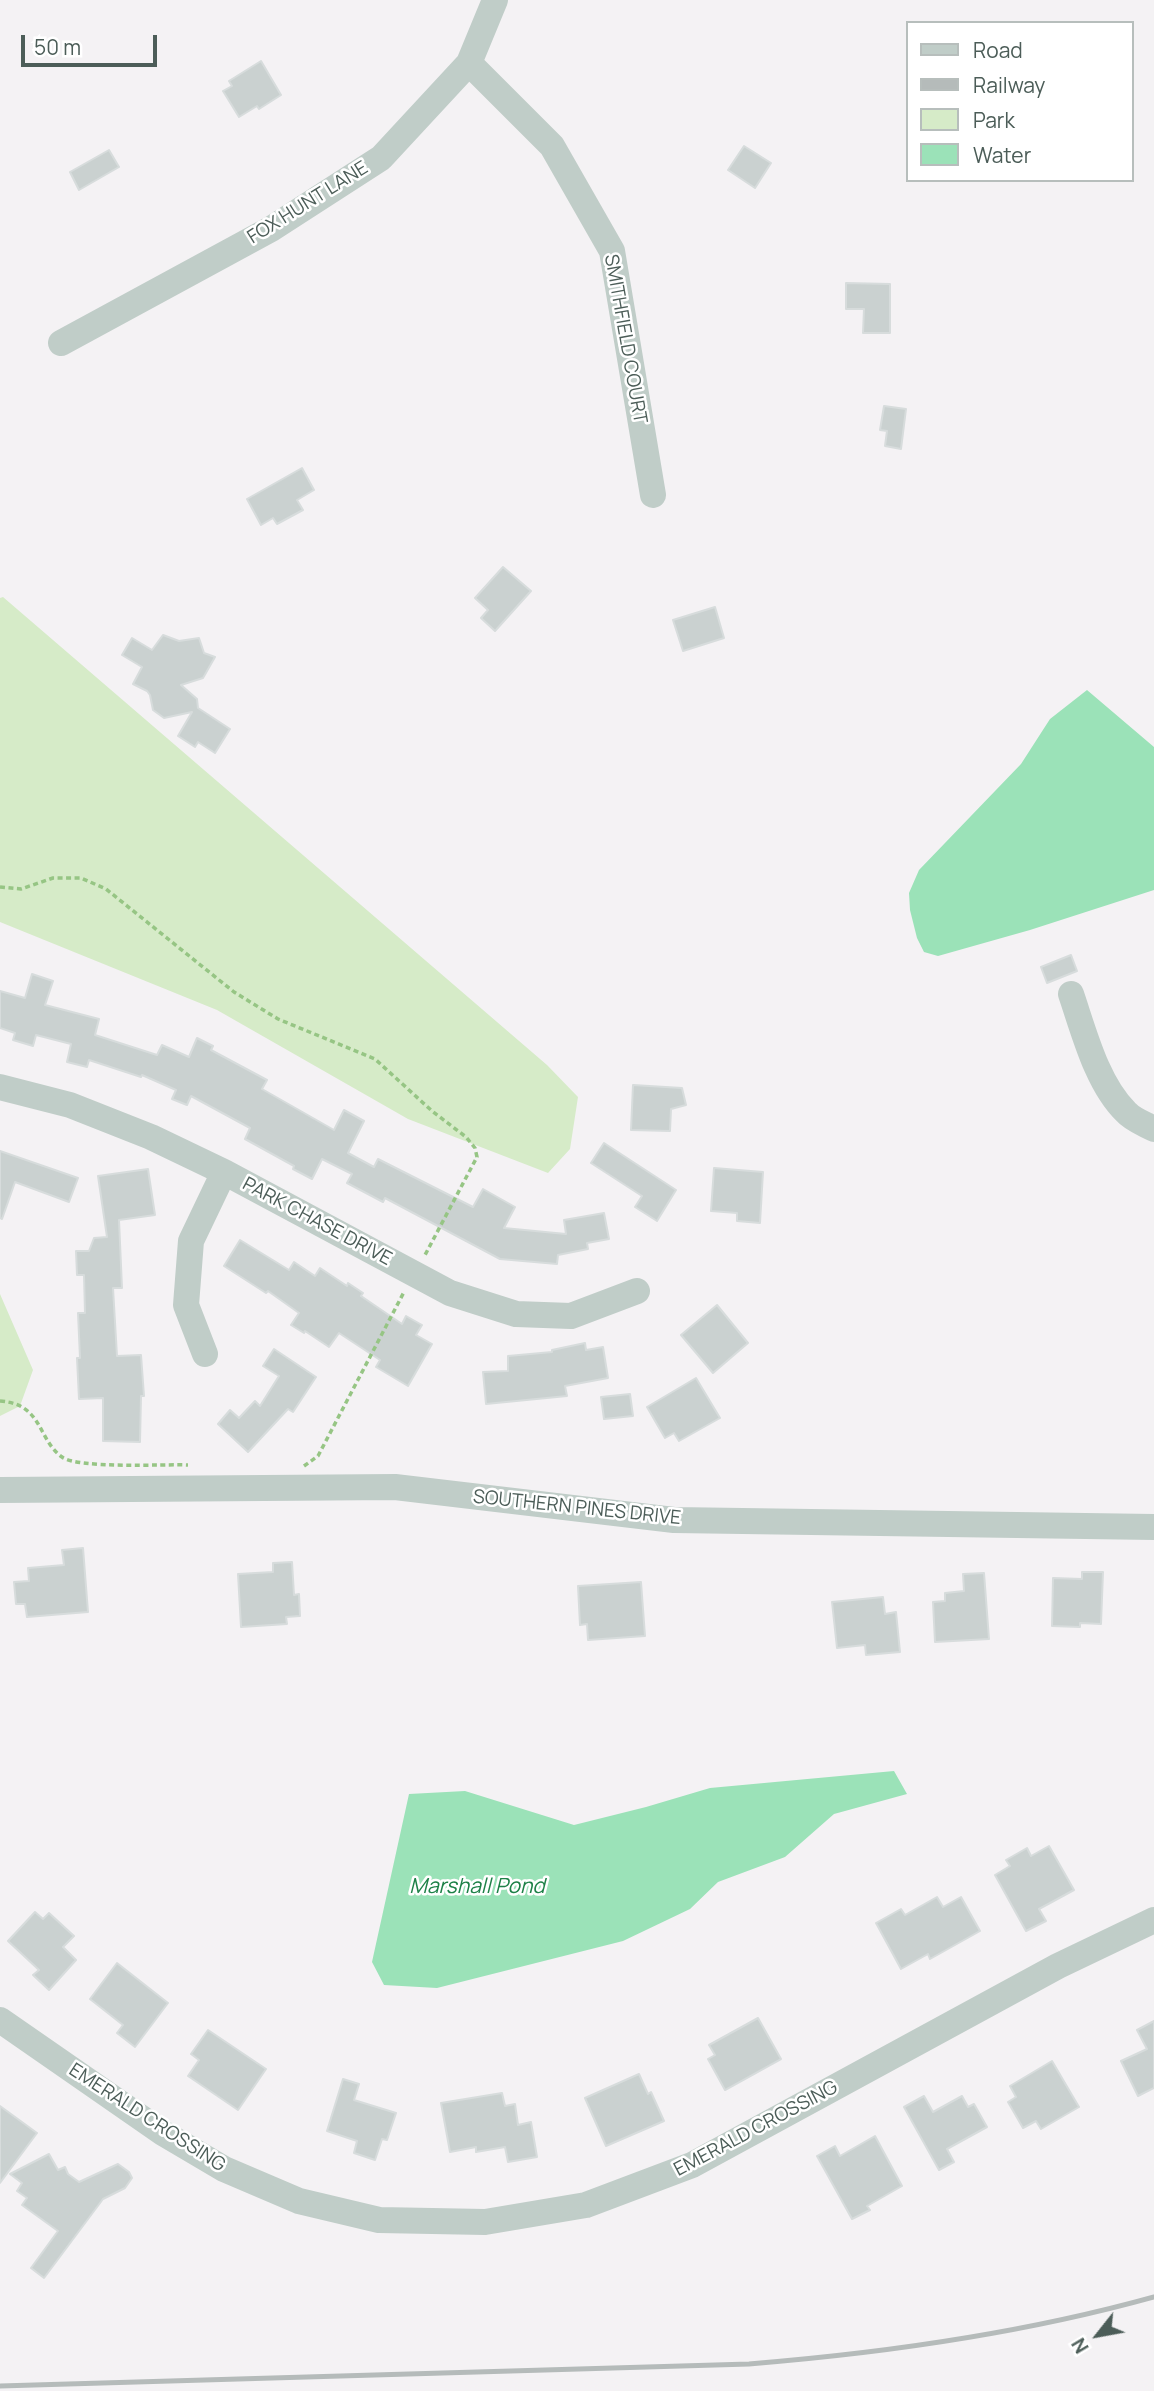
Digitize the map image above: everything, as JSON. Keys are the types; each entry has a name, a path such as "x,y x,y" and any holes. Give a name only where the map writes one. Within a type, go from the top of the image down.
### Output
{"street":[{"name":"FOX HUNT LANE","path":"61,343 271,229 381,158 469,63 495,0"},
{"name":"SMITHFIELD COURT","path":"469,63 552,146 612,251 653,495"},
{"path":"1071,994 1110,1095 1128,1115 1154,1129"},
{"name":"PARK CHASE DRIVE","path":"0,1087 70,1105 151,1137 224,1172 450,1293 516,1314 571,1316 637,1291"},
{"path":"205,1354 186,1305 191,1241 224,1172"},
{"name":"SOUTHERN PINES DRIVE","path":"0,1490 395,1487 674,1520 1154,1527"},
{"name":"EMERALD CROSSING","path":"0,2020 163,2133 224,2169 299,2201 379,2220 485,2222 586,2205 692,2165 1058,1966 1154,1920"}],"green space":[{"path":"3,597 547,1065 578,1097 570,1149 548,1173 408,1119 217,1010 0,922 0,598"},
{"path":"0,1294 33,1370 20,1406 0,1416"}],"water":[{"path":"1087,690 1154,747 1154,890 938,956 924,952 917,938 910,910 909,893 919,870 1021,764 1050,719"},
{"name":"Marshall Pond","path":"894,1771 907,1794 834,1814 785,1857 718,1882 690,1909 623,1941 437,1988 384,1985 372,1962 409,1794 465,1791 574,1825 710,1788"}],"building":[{"path":"261,61 281,95 259,109 257,106 239,117 223,91 232,86 229,81"},
{"path":"744,146 771,163 755,188 728,170"},
{"path":"109,150 119,167 79,190 70,172"},
{"path":"846,283 890,284 890,333 863,333 864,309 846,309"},
{"path":"884,406 906,409 901,449 885,446 887,431 880,430"},
{"path":"302,468 314,490 297,500 303,510 277,524 273,518 261,525 247,499"},
{"path":"503,567 531,591 495,631 481,618 488,610 475,598"},
{"path":"715,607 724,638 683,651 673,620"},
{"path":"163,635 179,641 199,638 204,653 215,657 203,678 181,685 197,699 198,708 230,729 215,753 198,742 195,747 178,736 192,712 164,718 153,710 147,691 133,684 142,667 122,655 132,638 152,650"},
{"path":"1071,955 1077,971 1047,983 1041,967"},
{"path":"32,974 53,981 45,1005 99,1019 95,1035 157,1055 162,1045 189,1057 197,1038 213,1046 211,1050 267,1080 262,1089 334,1130 344,1110 364,1121 348,1153 374,1167 378,1159 473,1207 483,1189 515,1207 504,1228 566,1234 564,1220 604,1213 609,1239 587,1243 588,1249 558,1255 557,1264 500,1259 385,1198 383,1202 347,1183 352,1174 322,1159 312,1179 245,1139 250,1128 191,1096 187,1105 172,1099 176,1090 142,1075 141,1077 89,1060 87,1067 67,1062 71,1044 36,1035 33,1046 13,1040 15,1033 0,1028 0,991 25,998"},
{"path":"633,1085 682,1088 686,1105 671,1109 670,1131 631,1130"},
{"path":"604,1143 676,1190 657,1221 635,1207 642,1196 591,1163"},
{"path":"0,1151 78,1178 69,1202 15,1182 2,1219 0,1218"},
{"path":"714,1168 763,1172 760,1223 737,1221 737,1213 711,1211"},
{"path":"148,1169 155,1215 119,1220 122,1288 113,1288 117,1356 141,1355 144,1396 141,1396 140,1442 103,1441 103,1398 79,1399 78,1313 85,1313 84,1275 77,1275 76,1251 89,1251 94,1238 107,1237 98,1176"},
{"path":"240,1240 289,1270 294,1262 315,1276 320,1268 363,1293 361,1296 402,1324 406,1316 422,1325 416,1335 432,1344 408,1386 376,1367 380,1360 339,1333 329,1347 291,1325 299,1313 268,1291 266,1293 224,1266"},
{"path":"717,1305 748,1343 713,1373 681,1335"},
{"path":"585,1343 586,1350 603,1347 608,1378 565,1386 567,1396 486,1404 483,1372 508,1371 508,1356 552,1352"},
{"path":"274,1349 316,1377 293,1412 288,1409 248,1452 218,1424 230,1410 239,1418 255,1401 260,1406 279,1376 263,1366"},
{"path":"696,1378 720,1418 679,1441 674,1433 665,1438 647,1407"},
{"path":"630,1394 633,1416 604,1419 601,1397"},
{"path":"83,1548 88,1612 27,1617 25,1604 16,1604 14,1582 29,1581 28,1568 64,1565 62,1550"},
{"path":"292,1562 294,1595 299,1594 300,1616 286,1617 287,1624 241,1627 238,1574 273,1572 273,1563"},
{"path":"1082,1572 1103,1572 1101,1624 1080,1623 1080,1627 1052,1626 1053,1578 1082,1579"},
{"path":"984,1573 989,1639 935,1642 933,1602 945,1601 945,1593 964,1591 963,1574"},
{"path":"641,1582 645,1636 588,1640 587,1624 580,1625 578,1586"},
{"path":"883,1597 885,1614 896,1612 900,1652 866,1655 865,1645 837,1648 832,1602"},
{"path":"1049,1846 1074,1890 1039,1909 1046,1921 1026,1931 995,1875 1010,1866 1006,1860 1027,1848 1031,1856"},
{"path":"937,1897 943,1907 961,1897 980,1931 930,1959 928,1954 901,1969 876,1923 901,1909 905,1915"},
{"path":"35,1912 43,1919 49,1913 74,1936 63,1947 76,1960 49,1990 33,1975 39,1970 8,1941"},
{"path":"117,1963 168,2003 135,2047 117,2033 123,2025 90,1999"},
{"path":"758,2018 781,2059 725,2090 708,2059 715,2055 709,2045"},
{"path":"1154,2021 1154,2088 1138,2096 1121,2061 1147,2049 1137,2030"},
{"path":"208,2030 266,2069 238,2110 188,2076 199,2060 191,2054"},
{"path":"1052,2061 1079,2107 1041,2129 1036,2121 1023,2128 1008,2102 1016,2097 1010,2086"},
{"path":"639,2074 648,2094 651,2092 664,2121 606,2146 585,2098"},
{"path":"343,2079 359,2084 354,2100 396,2113 387,2140 382,2139 375,2160 354,2153 357,2141 327,2131"},
{"path":"502,2093 505,2106 515,2104 518,2125 531,2122 537,2157 508,2162 505,2147 476,2152 476,2147 450,2152 441,2103"},
{"path":"924,2096 933,2112 962,2096 968,2107 974,2104 987,2127 947,2149 954,2162 939,2170 904,2107"},
{"path":"0,2106 37,2133 0,2183"},
{"path":"875,2136 902,2186 867,2206 870,2210 852,2219 817,2156 835,2146 840,2156"},
{"path":"49,2154 58,2170 65,2167 68,2174 79,2182 118,2164 129,2172 132,2178 125,2188 103,2199 44,2278 31,2268 58,2231 22,2205 27,2198 17,2191 22,2183 10,2174"}],"railway":[{"path":"0,2386 749,2364 902,2348 1004,2332 1154,2297"}]}
